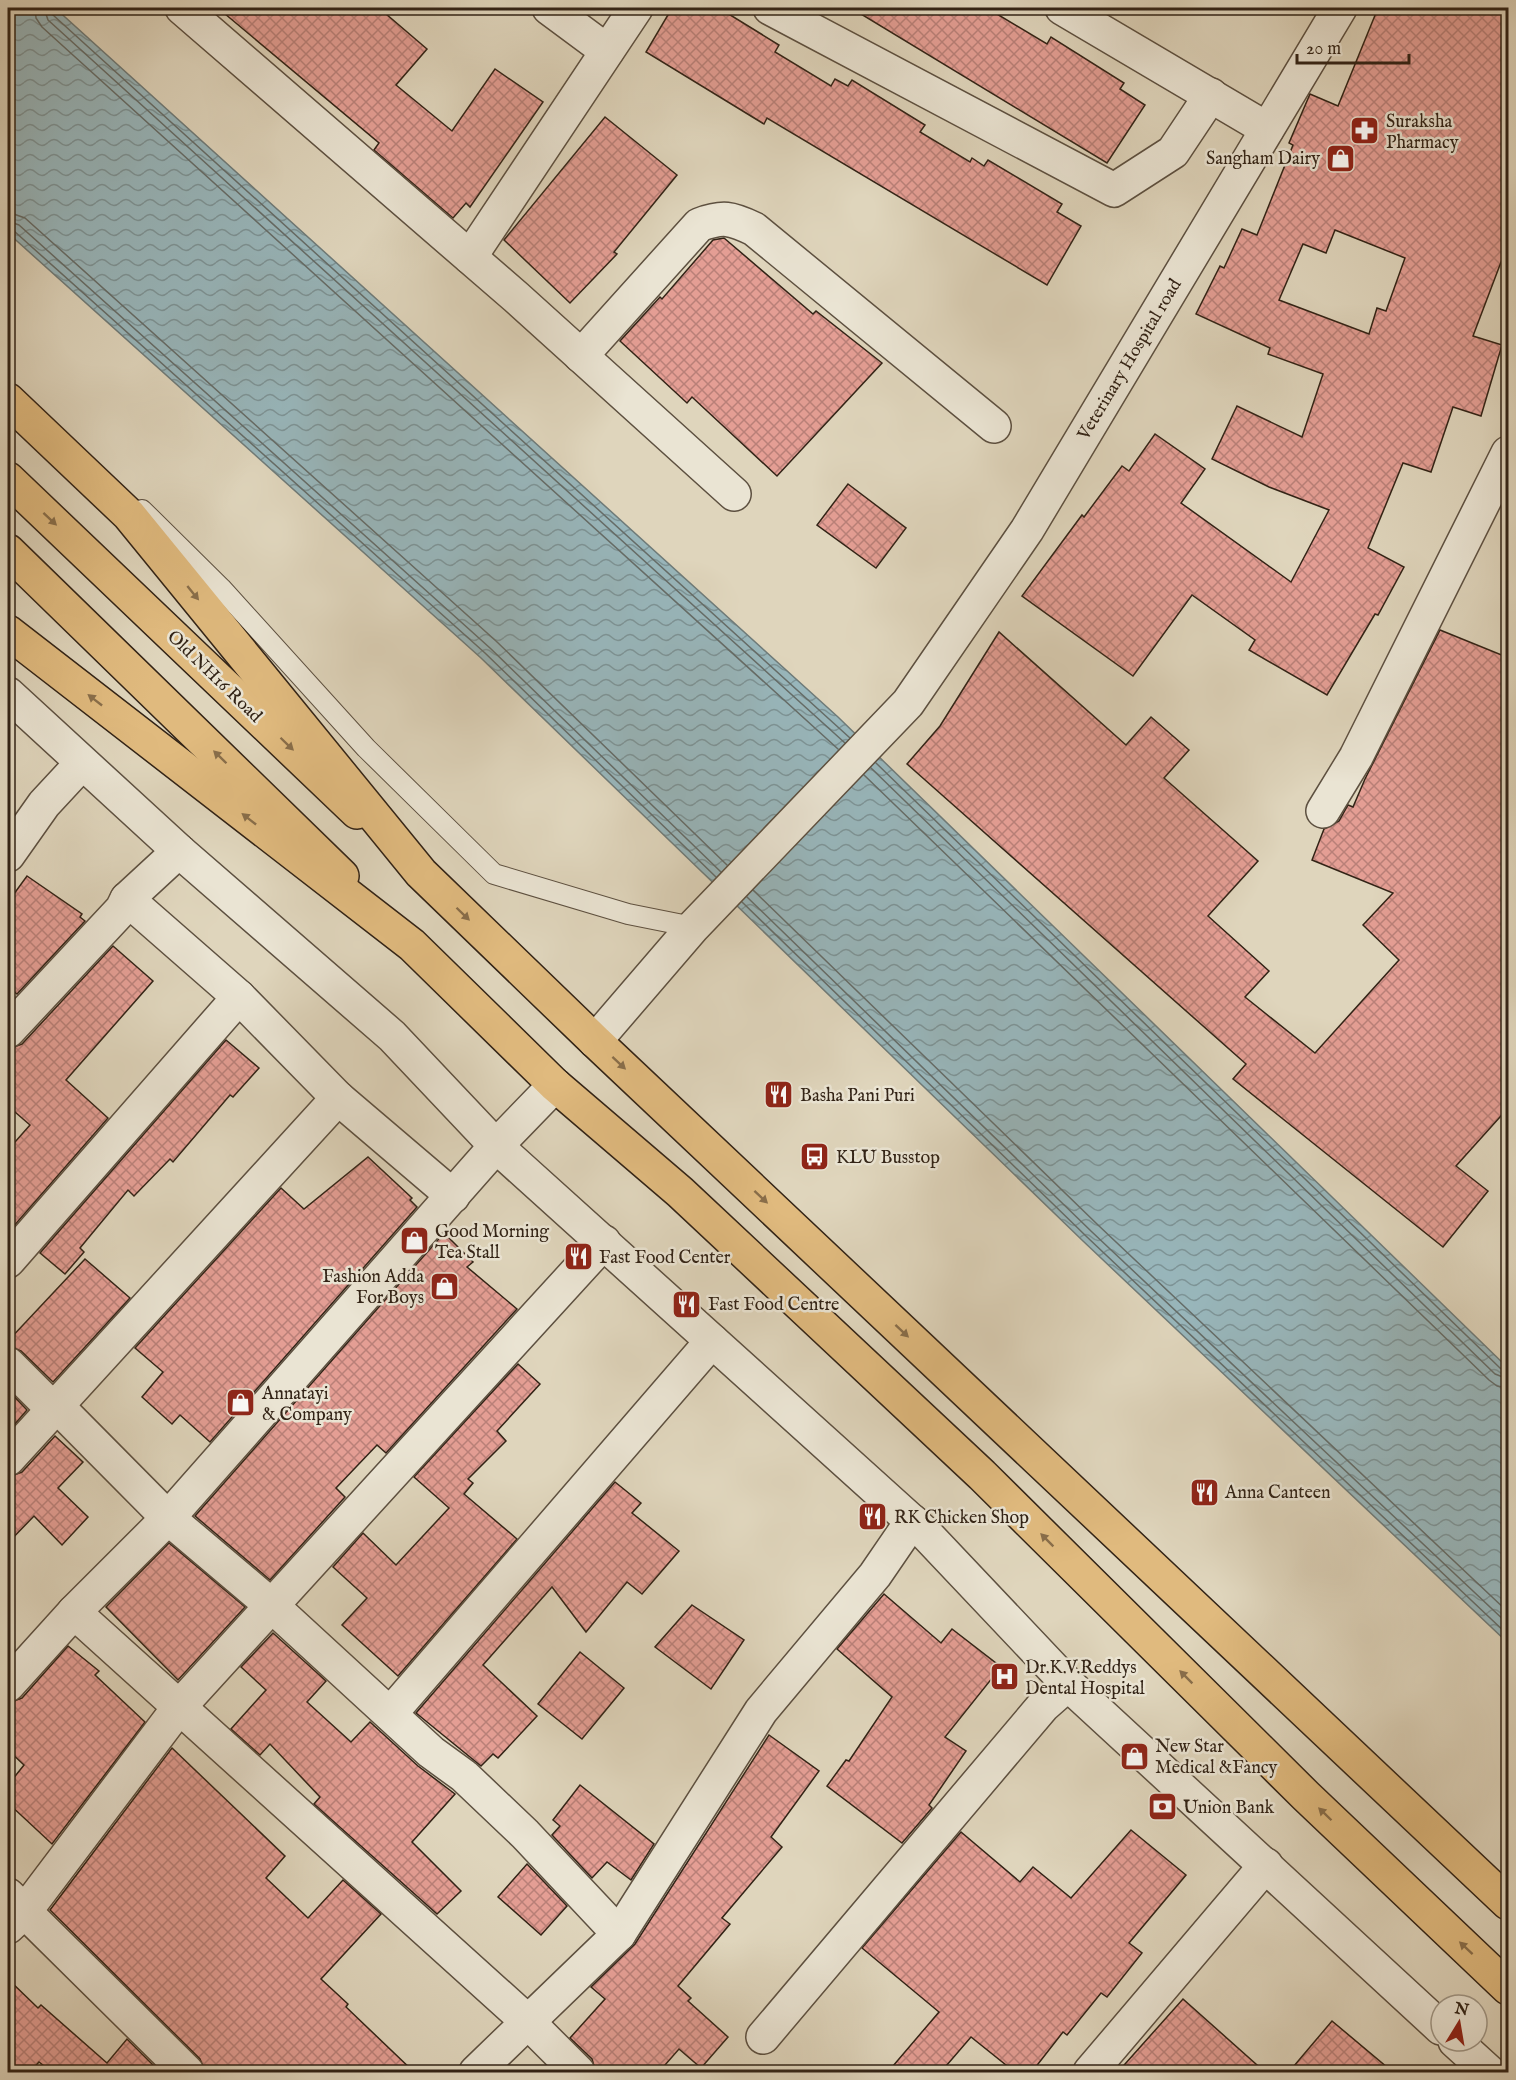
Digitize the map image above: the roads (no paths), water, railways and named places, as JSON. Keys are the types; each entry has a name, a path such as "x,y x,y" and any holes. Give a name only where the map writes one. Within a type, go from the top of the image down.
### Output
{"main road":[{"path":"8,400 129,515 421,873 595,1041 1509,1903"},
{"name":"Old NH16 Road","path":"8,479 421,873"},
{"path":"8,551 555,1085 680,1192 982,1475 1306,1796 1509,1988"},
{"path":"8,632 412,945"}],"street":[{"path":"182,8 470,257 734,494"},
{"path":"549,8 607,51"},
{"path":"470,257 636,8"},
{"path":"770,8 1114,190 1173,152 1211,95"},
{"path":"1062,8 1267,129"},
{"name":"Veterinary Hospital road","path":"595,1041 693,927 908,703 1027,530 1340,8"},
{"path":"581,356 699,225 719,218 737,221 753,229 994,426"},
{"path":"1323,811 1356,757 1509,453"},
{"path":"8,694 180,851 392,1036 496,1146 912,1521 1068,1684 1429,2017"},
{"path":"8,855 44,804 82,763"},
{"path":"8,1031 122,909 127,899 180,851"},
{"path":"127,899 239,997 338,1098 453,1196"},
{"path":"8,1261 239,997"},
{"path":"8,1685 74,1612 168,1518 496,1146 555,1085"},
{"path":"8,1459 55,1404 338,1098"},
{"path":"188,2073 14,1910 180,1706 604,1242"},
{"path":"390,1714 712,1341"},
{"path":"8,1364 43,1399 55,1404 168,1518 271,1605 431,1752 464,1776 525,1834 619,1934"},
{"path":"476,2073 619,1934 761,1711 875,1575 912,1521"},
{"path":"74,1612 527,2021 578,2073"},
{"path":"763,2037 1043,1706 1068,1684"},
{"path":"1090,2073 1266,1865"},
{"path":"1468,2053 1489,2073"}],"lane":[{"path":"72,441 221,588 366,748 494,874 628,914 693,927"}],"water":[{"path":"8,8 55,8 838,717 1508,1368 1508,1643 1083,1241 481,658 8,233"}],"place":[{"name":"Suraksha Pharmacy","path":"1365,131"},
{"name":"Sangham Dairy","path":"1341,158"},
{"name":"Basha Pani Puri","path":"779,1095"},
{"name":"KLU Busstop","path":"815,1157"},
{"name":"Good Morning Tea Stall","path":"414,1241"},
{"name":"Fast Food Center","path":"578,1257"},
{"name":"Fashion Adda For Boys","path":"445,1286"},
{"name":"Fast Food Centre","path":"687,1304"},
{"name":"Annatayi & Company","path":"241,1403"},
{"name":"Anna Canteen","path":"1204,1492"},
{"name":"RK Chicken Shop","path":"873,1517"},
{"name":"Dr.K.V.Reddys Dental Hospital","path":"1004,1677"},
{"name":"New Star Medical &Fancy","path":"1134,1756"},
{"name":"Union Bank","path":"1162,1807"}]}
